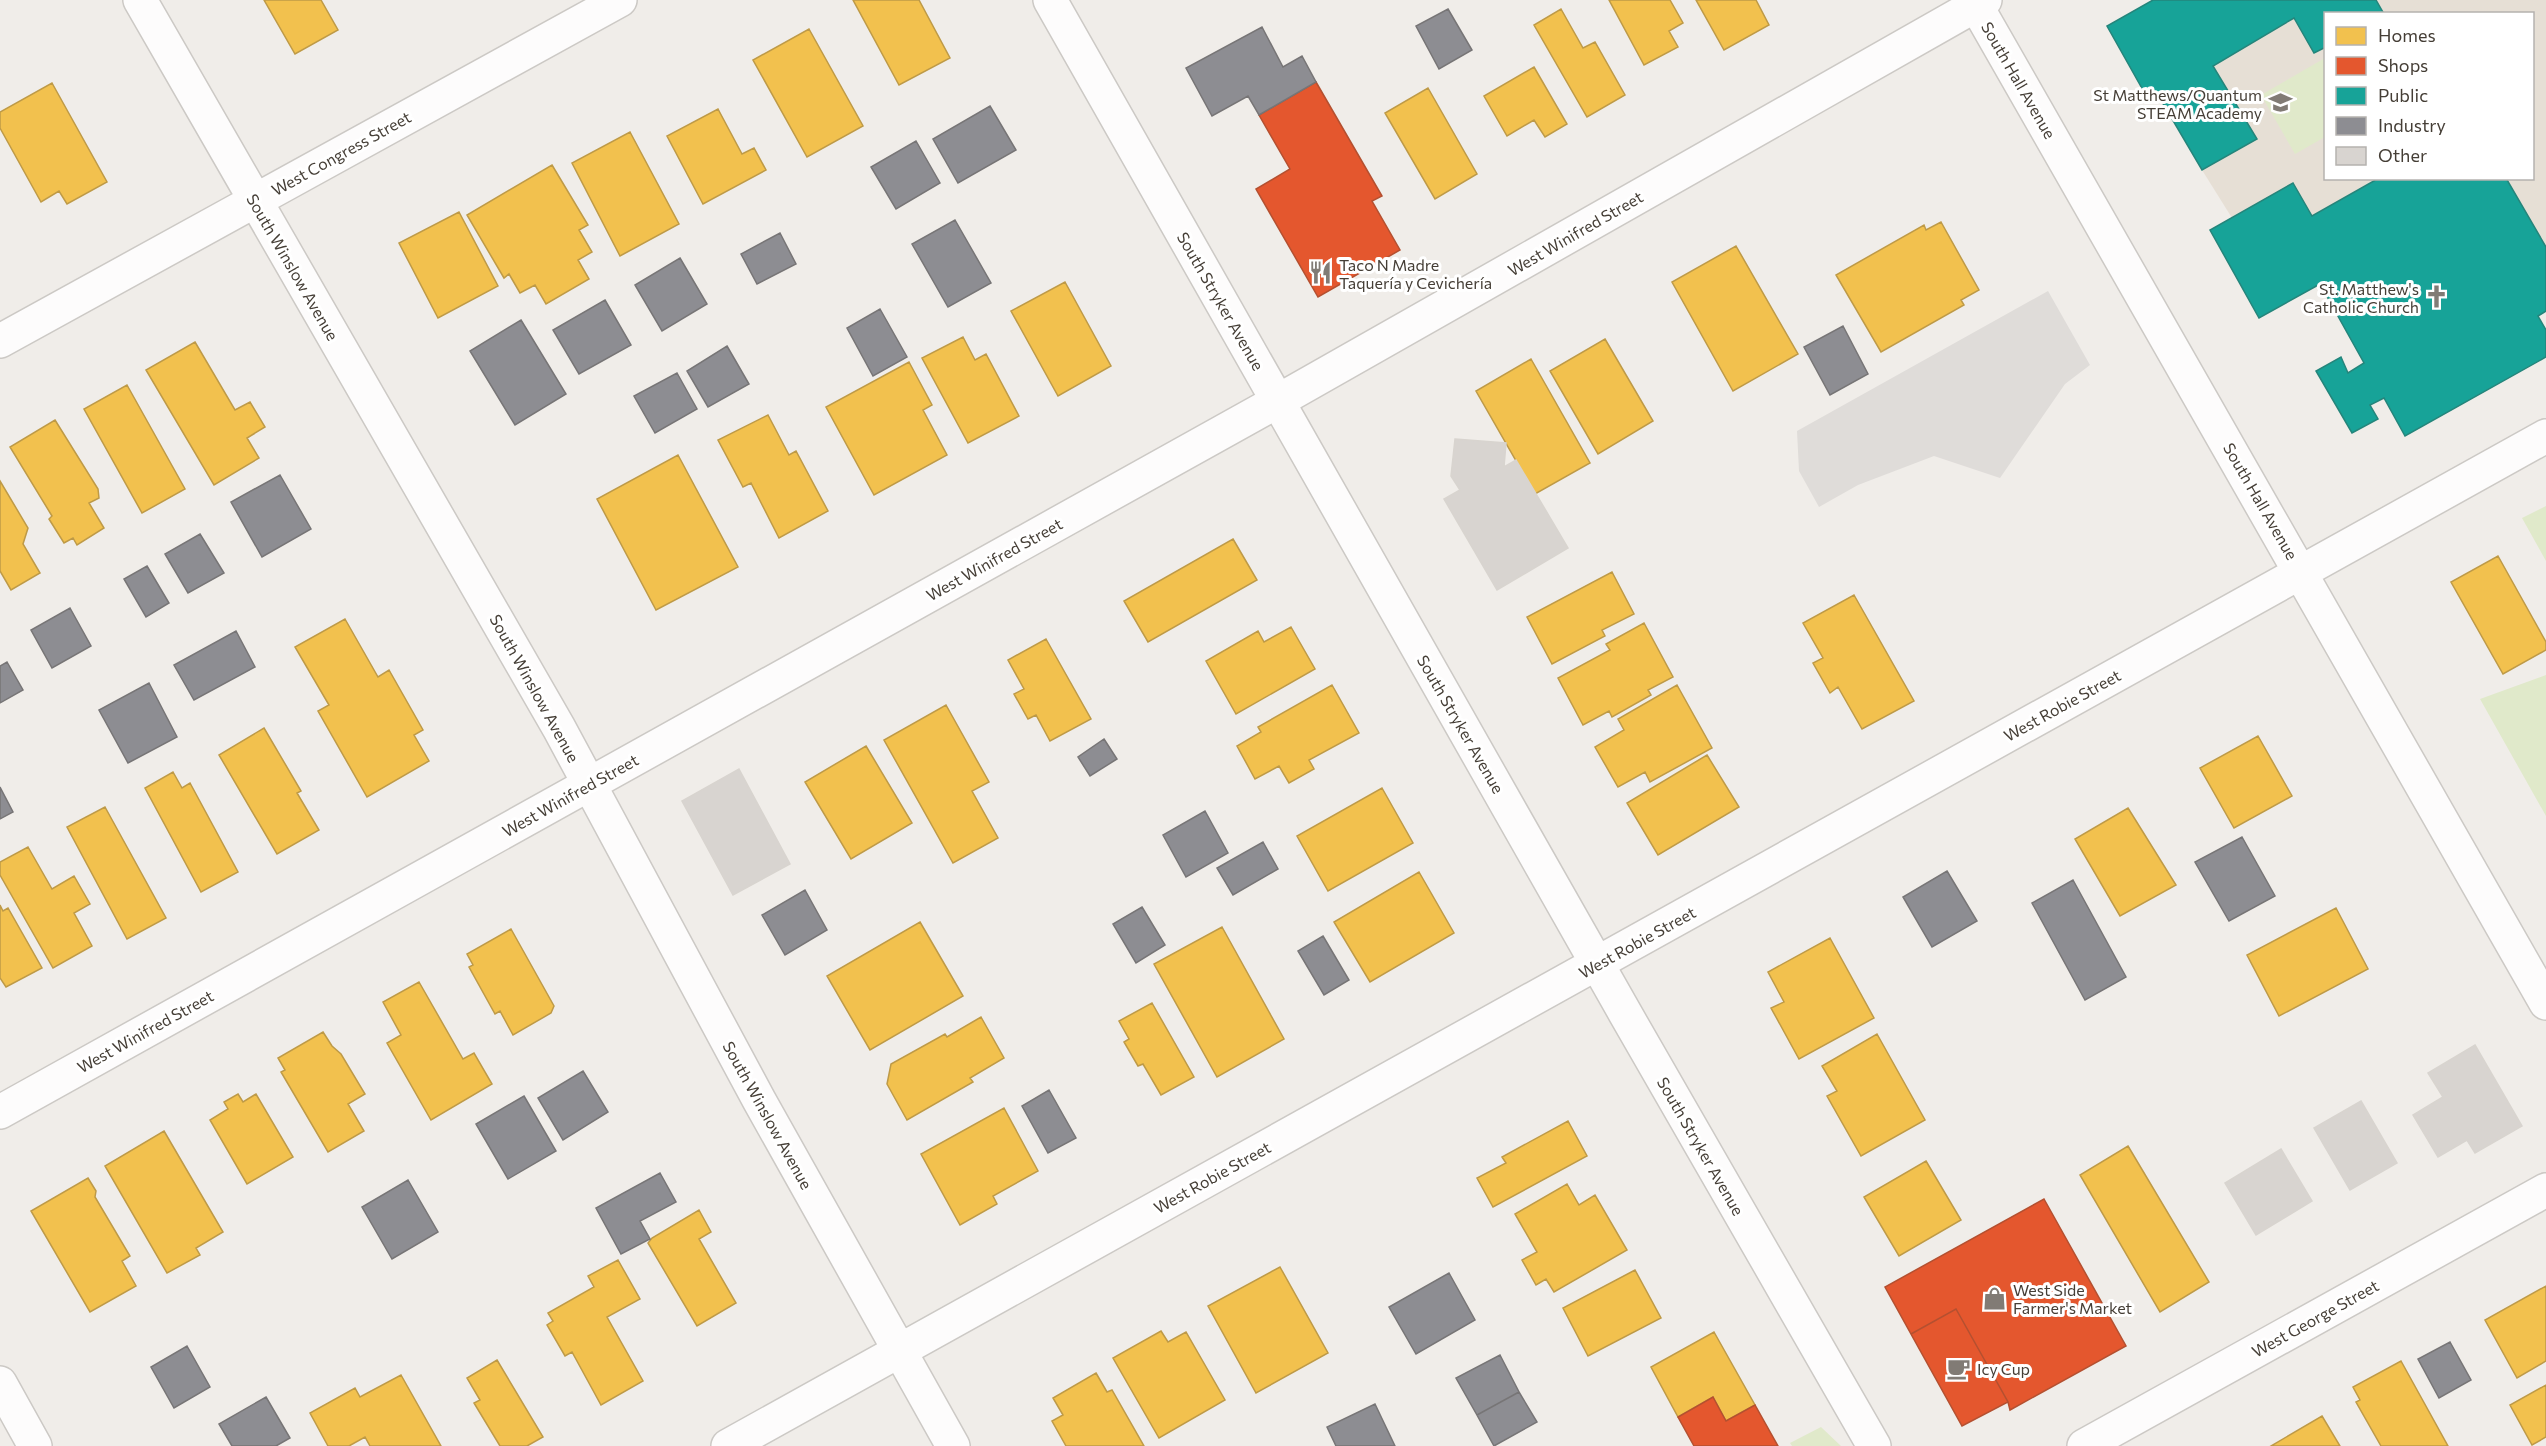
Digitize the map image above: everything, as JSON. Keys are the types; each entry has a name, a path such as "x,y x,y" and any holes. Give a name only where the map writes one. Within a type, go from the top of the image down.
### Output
{"street":[{"name":"South Winslow Avenue","path":"140,0 559,728 782,1140 953,1446"},
{"name":"West Congress Street","path":"0,341 620,0"},
{"name":"South Stryker Avenue","path":"1050,0 1597,964 1874,1446"},
{"name":"West Winifred Street","path":"0,1112 1278,401 1978,2"},
{"name":"South Hall Avenue","path":"1978,2 2546,1003"},
{"name":"West Robie Street","path":"728,1446 2546,436"},
{"name":"West George Street","path":"2084,1446 2546,1190"},
{"path":"0,1383 35,1446"}],"shaded area":[{"path":"2376,0 2546,0 2546,247 2507,180 2534,180 2534,12 2383,12"},
{"name":"St Matthews/Quantum STEAM Academy","path":"2294,18 2314,53 2324,48 2324,180 2377,180 2312,216 2293,183 2232,218 2202,170 2256,139 2213,66"},
{"path":"2048,291 2090,365 2065,384 2000,478 1934,456 1858,485 1819,507 1799,471 1797,431"}],"green space":[{"path":"2324,59 2324,138 2295,154 2261,95"},
{"path":"2546,506 2546,561 2522,518"},
{"path":"2546,675 2546,816 2480,699"},
{"path":"1821,1427 1841,1446 1792,1446 1790,1443"}],"building: Homes":[{"path":"264,0 321,0 338,30 295,54"},
{"path":"853,0 919,0 950,58 899,85"},
{"path":"1609,0 1670,0 1683,23 1669,31 1678,47 1644,65"},
{"path":"1696,0 1756,0 1769,25 1724,50"},
{"path":"1561,9 1583,48 1595,42 1625,95 1587,117 1534,25"},
{"path":"809,29 863,126 807,157 753,60"},
{"path":"1534,67 1567,124 1545,137 1534,120 1507,136 1484,96"},
{"path":"52,83 107,182 67,204 59,191 41,202 0,128 0,112"},
{"path":"1428,88 1477,174 1435,199 1385,113"},
{"path":"718,109 742,154 754,148 766,170 703,204 667,136"},
{"path":"630,132 679,224 620,256 572,163"},
{"path":"552,165 588,225 579,230 592,252 578,260 589,279 546,304 535,285 520,293 509,274 504,278 467,215"},
{"path":"459,212 498,286 438,318 399,243"},
{"path":"1941,222 1979,290 1961,300 1964,305 1881,352 1836,275 1924,225 1926,230"},
{"path":"1736,246 1798,354 1733,391 1672,282"},
{"path":"1065,282 1111,366 1058,396 1011,311"},
{"path":"963,337 975,360 986,354 1019,416 968,443 922,358"},
{"path":"1605,339 1653,421 1598,454 1550,371"},
{"path":"195,342 235,410 250,402 265,427 247,438 259,458 214,485 146,370"},
{"path":"1531,359 1590,463 1535,494 1476,391"},
{"path":"909,362 932,405 923,410 947,455 874,495 826,407"},
{"path":"127,385 185,489 142,513 84,409"},
{"path":"768,415 789,455 796,451 828,511 779,538 751,483 743,487 718,440"},
{"path":"55,420 98,489 99,498 89,503 104,528 77,545 73,538 64,543 49,519 52,516 10,447"},
{"path":"678,455 738,567 656,610 597,499"},
{"path":"0,481 28,528 23,544 40,573 11,590 0,571"},
{"path":"1233,539 1257,580 1148,642 1124,601"},
{"path":"2498,556 2546,642 2546,650 2503,674 2451,582"},
{"path":"1612,572 1634,614 1602,630 1605,636 1552,664 1527,617"},
{"path":"1854,595 1914,701 1862,729 1838,687 1830,693 1813,663 1823,658 1803,623"},
{"path":"345,619 378,677 389,670 423,730 414,735 429,761 367,797 318,711 329,705 295,647"},
{"path":"1644,623 1673,677 1648,690 1651,695 1612,717 1609,711 1583,725 1558,678 1610,650 1606,644"},
{"path":"1291,627 1315,669 1236,714 1206,661 1258,631 1264,642"},
{"path":"1046,639 1091,719 1050,741 1036,715 1028,719 1014,694 1024,689 1008,660"},
{"path":"1332,685 1359,733 1309,760 1314,769 1289,783 1279,766 1255,779 1237,746 1261,732 1258,727"},
{"path":"1677,685 1712,748 1650,782 1645,772 1618,787 1595,747 1624,730 1618,719"},
{"path":"946,705 989,782 972,791 998,838 953,863 884,740"},
{"path":"264,728 301,791 297,793 319,830 277,854 219,755"},
{"path":"2258,736 2292,796 2234,828 2200,768"},
{"path":"866,746 912,823 851,859 805,782"},
{"path":"1707,755 1739,807 1658,855 1627,803"},
{"path":"173,772 182,788 190,783 238,872 201,892 145,788"},
{"path":"1382,788 1413,843 1328,891 1297,836"},
{"path":"105,807 166,918 127,939 67,827"},
{"path":"2128,808 2176,885 2120,916 2075,839"},
{"path":"28,847 52,889 74,876 90,904 74,913 92,946 53,968 0,875 0,862"},
{"path":"1419,872 1454,933 1370,982 1334,922"},
{"path":"0,905 3,911 8,908 42,968 6,987 0,978"},
{"path":"2336,908 2368,969 2279,1016 2247,955"},
{"path":"920,922 963,996 870,1050 827,976"},
{"path":"1222,927 1284,1039 1217,1077 1154,964"},
{"path":"511,929 554,1006 551,1013 513,1035 500,1011 495,1014 469,967 473,965 467,954"},
{"path":"1830,938 1874,1018 1799,1059 1771,1008 1784,1002 1768,972"},
{"path":"419,982 463,1059 474,1053 492,1084 431,1120 387,1043 401,1035 383,1002"},
{"path":"1152,1003 1194,1077 1161,1095 1143,1064 1138,1066 1124,1042 1129,1039 1119,1021"},
{"path":"981,1017 1004,1058 970,1078 973,1082 907,1120 887,1084 891,1064 945,1034 947,1037"},
{"path":"323,1032 332,1046 341,1054 365,1094 348,1104 364,1131 328,1152 281,1072 285,1070 278,1058"},
{"path":"1877,1034 1925,1120 1861,1156 1827,1096 1837,1091 1822,1066"},
{"path":"238,1094 243,1102 256,1094 293,1157 247,1184 210,1120 228,1109 224,1102"},
{"path":"1004,1108 1038,1171 993,1196 997,1204 960,1225 921,1154"},
{"path":"1568,1121 1587,1156 1493,1207 1477,1178 1506,1163 1502,1157"},
{"path":"164,1131 223,1232 196,1248 200,1255 167,1273 105,1166"},
{"path":"2128,1146 2209,1282 2160,1312 2080,1175"},
{"path":"1926,1161 1961,1220 1899,1256 1864,1197"},
{"path":"88,1178 96,1191 95,1197 130,1256 122,1261 136,1286 90,1312 31,1211"},
{"path":"1567,1184 1579,1205 1595,1195 1627,1250 1554,1292 1546,1279 1536,1285 1522,1260 1537,1252 1515,1214"},
{"path":"699,1210 711,1232 699,1239 736,1303 697,1326 648,1243 652,1238"},
{"path":"618,1260 640,1299 607,1317 643,1381 601,1405 572,1352 565,1356 547,1325 553,1321 548,1313 594,1287 588,1276"},
{"path":"1280,1267 1328,1353 1256,1393 1208,1306"},
{"path":"1635,1270 1661,1318 1588,1356 1563,1308"},
{"path":"2546,1286 2546,1361 2517,1378 2485,1320"},
{"path":"1161,1331 1168,1342 1186,1332 1225,1400 1159,1438 1113,1358"},
{"path":"1714,1332 1755,1405 1726,1421 1713,1397 1678,1417 1651,1367"},
{"path":"497,1360 543,1437 527,1446 500,1446 474,1403 480,1400 467,1378"},
{"path":"2401,1361 2448,1446 2381,1446 2356,1402 2360,1400 2353,1387"},
{"path":"1096,1373 1107,1392 1112,1390 1144,1446 1066,1446 1052,1421 1063,1415 1053,1398"},
{"path":"401,1375 441,1446 370,1446 365,1437 349,1446 328,1446 310,1413 355,1388 360,1397"},
{"path":"2546,1385 2546,1437 2532,1445 2510,1405"},
{"path":"2322,1416 2340,1446 2271,1446"}],"building: Shops":[{"path":"1316,82 1382,196 1372,201 1400,250 1318,297 1256,189 1290,169 1259,115"},
{"name":"West Side Farmer's Market","path":"2044,1199 2126,1346 2010,1410 2008,1402 1956,1309 1911,1334 1885,1287"},
{"name":"Icy Cup","path":"1956,1309 2008,1402 1962,1426 1911,1334"},
{"path":"1713,1397 1726,1421 1755,1405 1778,1446 1694,1446 1678,1417"}],"building: Public":[{"path":"2153,0 2376,0 2383,12 2324,12 2324,48 2314,53 2294,18 2213,66 2257,139 2202,170 2158,95 2148,99 2107,26"},
{"name":"St. Matthew's Catholic Church","path":"2375,180 2507,180 2546,247 2546,311 2538,316 2546,330 2546,357 2405,436 2384,398 2370,405 2378,419 2352,433 2316,371 2341,357 2348,373 2364,363 2320,284 2259,318 2210,230 2293,183 2312,216"}],"building: Industry":[{"path":"1448,9 1472,50 1439,69 1416,26"},
{"path":"1262,27 1283,67 1302,56 1316,82 1259,115 1248,96 1212,116 1186,68"},
{"path":"990,106 1016,150 958,183 933,139"},
{"path":"916,141 940,183 896,209 871,167"},
{"path":"955,220 991,283 948,307 912,244"},
{"path":"780,233 796,264 757,284 741,254"},
{"path":"680,258 707,304 662,331 635,285"},
{"path":"605,300 631,345 579,374 553,330"},
{"path":"880,309 907,357 873,376 847,328"},
{"path":"521,320 566,394 515,425 470,351"},
{"path":"1843,326 1868,374 1830,395 1804,347"},
{"path":"727,346 749,384 708,407 687,371"},
{"path":"677,373 697,409 655,433 634,396"},
{"path":"280,475 311,529 262,557 231,502"},
{"path":"200,534 224,573 188,593 165,554"},
{"path":"147,566 169,603 146,617 124,579"},
{"path":"70,608 91,646 52,668 31,630"},
{"path":"236,631 255,667 194,700 174,665"},
{"path":"7,662 23,690 0,703 0,666"},
{"path":"149,683 177,737 128,763 99,710"},
{"path":"1104,739 1117,759 1090,776 1078,757"},
{"path":"0,787 13,812 0,819"},
{"path":"1205,811 1228,853 1186,877 1163,835"},
{"path":"2242,837 2275,896 2229,921 2195,862"},
{"path":"1263,842 1278,869 1233,895 1217,868"},
{"path":"1947,871 1977,921 1932,947 1903,897"},
{"path":"2073,880 2126,977 2085,1000 2032,903"},
{"path":"805,890 827,930 785,955 762,915"},
{"path":"1142,907 1165,945 1136,963 1113,924"},
{"path":"1323,936 1349,980 1324,995 1298,951"},
{"path":"583,1071 608,1112 563,1140 538,1098"},
{"path":"1049,1090 1076,1138 1048,1153 1022,1106"},
{"path":"524,1096 556,1151 508,1179 476,1124"},
{"path":"660,1173 676,1202 640,1221 650,1239 621,1254 596,1208"},
{"path":"408,1180 438,1232 392,1259 362,1207"},
{"path":"1449,1273 1475,1320 1416,1354 1389,1307"},
{"path":"2450,1342 2471,1380 2439,1398 2418,1359"},
{"path":"187,1346 210,1387 174,1408 151,1367"},
{"path":"1500,1355 1519,1392 1477,1415 1456,1378"},
{"path":"1519,1392 1537,1422 1494,1446 1477,1415"},
{"path":"266,1397 290,1438 276,1446 232,1446 219,1424"},
{"path":"1375,1404 1395,1446 1336,1446 1327,1427"}],"building: Other":[{"path":"1455,439 1506,443 1504,467 1516,460 1568,548 1497,590 1444,499 1460,490 1451,476"},
{"path":"739,769 790,864 733,895 682,801"},
{"path":"2475,1045 2522,1126 2475,1153 2467,1140 2438,1157 2413,1115 2443,1097 2428,1073"},
{"path":"2361,1101 2397,1163 2350,1190 2314,1128"},
{"path":"2281,1149 2312,1201 2256,1235 2225,1183"}],"place":[{"name":"St Matthews/Quantum STEAM Academy","path":"2280,103"},
{"name":"Taco N Madre Taquería y Cevichería","path":"1321,273"},
{"name":"St. Matthew's Catholic Church","path":"2437,297"},
{"name":"West Side Farmer's Market","path":"1995,1298"},
{"name":"Icy Cup","path":"1959,1368"}]}
